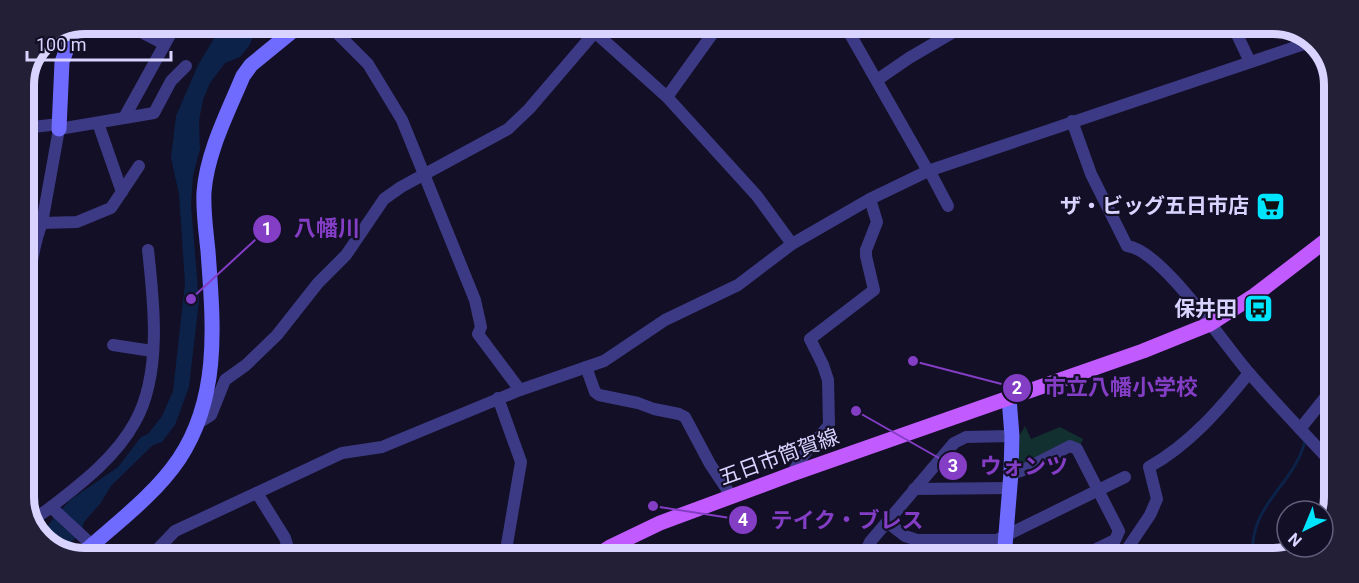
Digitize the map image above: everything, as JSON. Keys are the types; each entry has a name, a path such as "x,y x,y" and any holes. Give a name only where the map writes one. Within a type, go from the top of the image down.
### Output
{"main road":[{"path":"88,547 165,478 179,458 197,424 208,389 212,365 212,300 204,191 212,155 243,76 251,65 289,34"},
{"path":"59,127 62,62 71,36"},
{"name":"五日市筒賀線","path":"610,548 660,523 732,496 1143,351 1210,324 1255,295 1324,242"},
{"path":"1005,548 1011,473 1012,436 1009,398"}],"street":[{"path":"145,34 164,44"},
{"path":"124,118 170,34"},
{"path":"338,34 372,69 402,120 475,300 481,327 478,334 520,390"},
{"path":"197,424 211,415 225,380 246,365 276,335 318,283 346,255 384,199 401,187 508,129 529,109 588,34"},
{"path":"598,34 667,97 758,196 792,244"},
{"path":"667,97 709,34"},
{"path":"850,34 948,206"},
{"path":"877,80 950,34"},
{"path":"1237,34 1250,62"},
{"path":"159,548 175,531 342,453 382,447 498,398 610,357 665,320 738,285 792,244 870,199 928,170 1303,44"},
{"path":"35,128 98,123 154,113 171,81 186,66"},
{"path":"1072,121 1091,174 1127,246 1138,249 1167,271 1249,373 1324,454"},
{"path":"98,123 122,192"},
{"path":"35,251 59,127"},
{"path":"42,223 77,222 111,208 139,166"},
{"path":"792,474 803,456 829,425 828,380 810,339 874,290 866,256 866,249 877,222 870,199"},
{"path":"38,517 53,508 88,477 122,441 145,398 152,351 153,302 148,250"},
{"path":"113,345 152,351"},
{"path":"586,367 595,392 599,395 638,403 685,417 710,464 732,496"},
{"path":"1127,548 1150,515 1157,499 1149,467 1185,443 1228,399 1249,373"},
{"path":"498,398 521,462 506,548"},
{"path":"1304,433 1324,402"},
{"path":"868,548 870,542 948,448 960,440 973,436 1012,436"},
{"path":"1011,473 1021,471 1070,446 1077,449 1119,531 1126,536 1119,548"},
{"path":"887,522 905,536 917,540 997,540 1125,477"},
{"path":"914,489 1010,488"},
{"path":"257,493 285,538 288,548"},
{"path":"53,508 88,547"},
{"path":"1099,548 1115,540 1119,531"}],"green space":[{"path":"1025,426 1031,439 1060,427 1083,439 1080,446 1019,466 1020,435"}],"water":[{"path":"217,34 255,34 240,57 225,63 210,83 203,100 199,121 200,149 193,176 191,205 199,301 189,387 175,425 162,442 153,445 111,486 100,504 84,522 81,533 68,546 46,529 70,500 118,467 141,437 148,434 162,416 173,391 185,283 179,194 171,158 176,116 198,65"}],"waterway":[{"path":"1253,548 1253,538 1258,522 1295,465 1305,440"}],"place":[{"name":"ザ・ビッグ五日市店","path":"1270,206"},
{"name":"八幡川","path":"191,299"},
{"name":"保井田","path":"1258,309"},
{"name":"市立八幡小学校","path":"913,361"},
{"name":"ウォンツ","path":"856,411"},
{"name":"テイク・ブレス","path":"653,506"}]}
